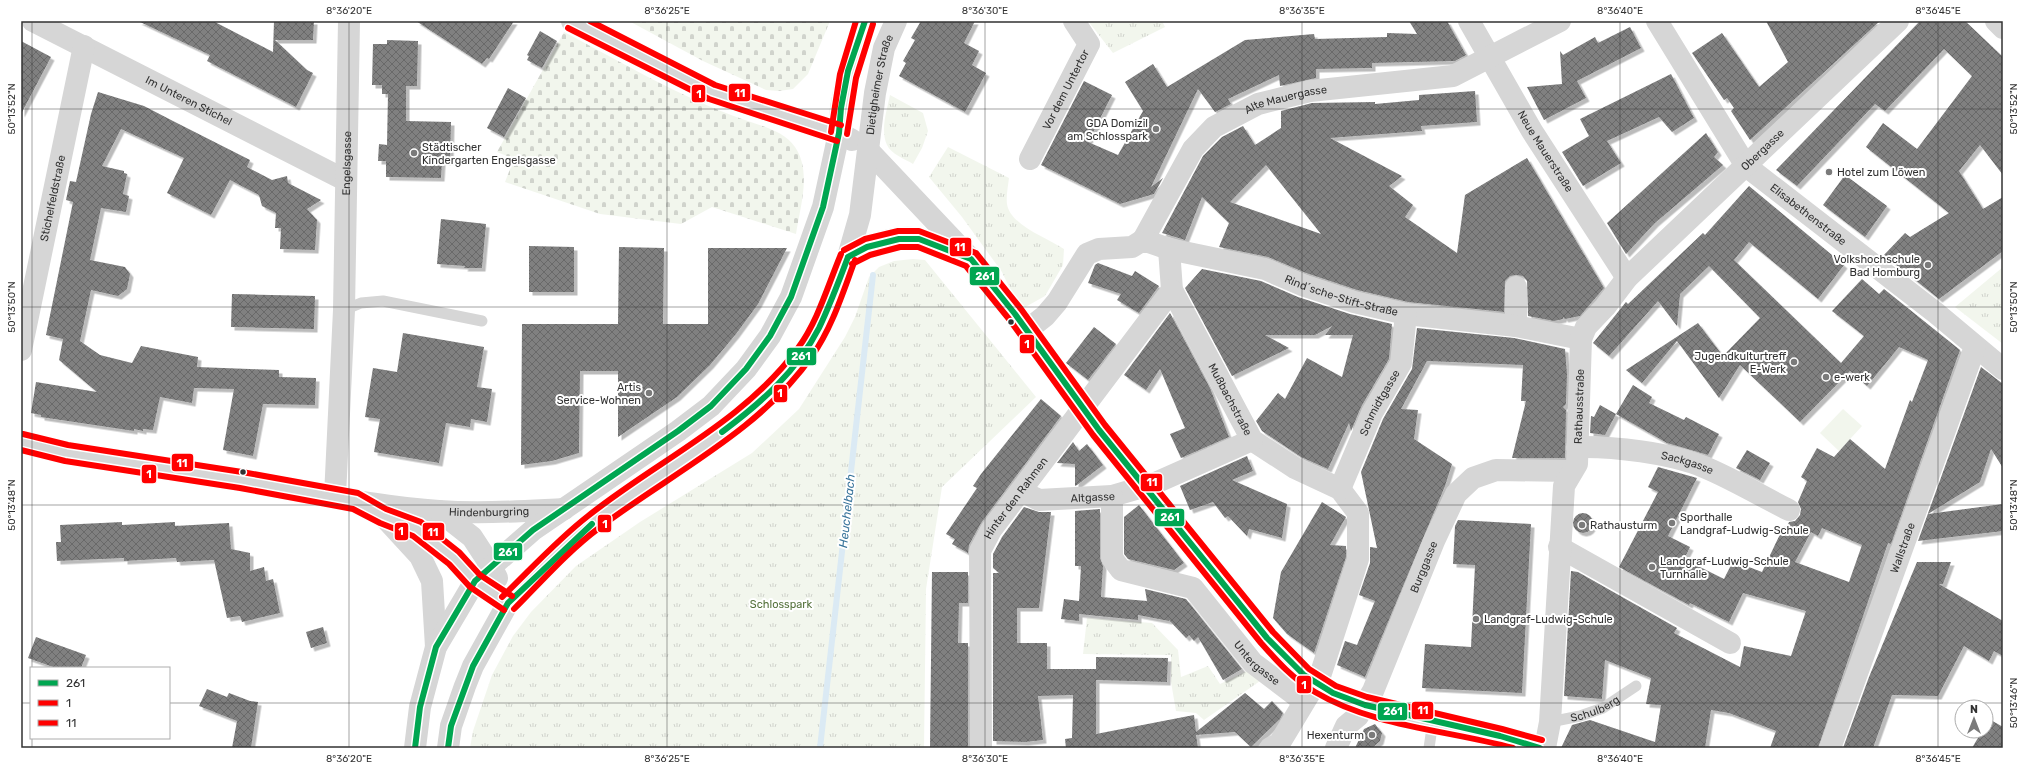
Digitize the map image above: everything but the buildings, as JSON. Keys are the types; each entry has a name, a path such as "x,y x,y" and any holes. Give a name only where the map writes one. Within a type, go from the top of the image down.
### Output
{"street":[{"name":"Engelsgasse","path":"335,496 344,310 345,180 349,21"},
{"path":"572,21 712,92 839,133 868,150 971,259 1099,430 1281,653 1304,675 1331,692 1359,703 1395,714 1433,721 1518,741 1540,748"},
{"path":"839,133 841,108 848,71 865,21"},
{"name":"Dietigheimer Straße","path":"868,150 875,93 884,48 896,21"},
{"name":"Vor dem Untertor","path":"1030,159 1089,44 1074,21"},
{"name":"Neue Mauerstraße","path":"1469,21 1532,131 1627,278"},
{"name":"Alte Mauergasse","path":"1143,240 1193,149 1214,127 1258,104 1310,91 1453,76 1560,21"},
{"name":"Elisabethenstraße","path":"1658,21 1746,166 1936,313 2003,369"},
{"name":"Obergasse","path":"1627,278 1898,21"},
{"path":"1996,21 2003,28"},
{"name":"Im Unteren Stichel","path":"39,22 345,180"},
{"name":"Stichelfeldstraße","path":"21,350 84,46"},
{"name":"Hindenburgring","path":"415,748 420,708 436,646 475,581 533,530 678,431 711,406 746,369 770,336 791,297 821,215 839,133"},
{"path":"448,748 451,726 473,666 508,603 593,522 740,419 779,385 806,351 825,315 848,257 860,215 868,150"},
{"path":"848,257 867,247 899,239 919,239 971,259"},
{"path":"1026,331 1045,316 1057,302 1087,254 1098,249 1132,247 1143,240 1169,249"},
{"name":"Mußbachstraße","path":"1169,249 1172,290 1252,440 1295,468 1340,489 1358,513 1358,559 1320,676"},
{"name":"Rind´sche-Stift-Straße","path":"1169,249 1265,269 1302,285 1354,302 1406,314 1516,326 1581,339"},
{"name":"Rathausstraße","path":"1545,748 1550,722 1559,547 1564,486 1577,464 1581,339 1586,327 1605,308 1627,278"},
{"path":"1516,287 1516,326"},
{"name":"Hinter den Rahmen","path":"981,748 980,551 992,530 1172,290"},
{"name":"Schmidtgasse","path":"1340,489 1357,452 1372,413 1401,363 1406,314"},
{"name":"Wallstraße","path":"1830,748 1975,347"},
{"name":"Altgasse","path":"1021,491 1039,500 1112,496 1153,484 1252,440"},
{"path":"21,442 80,455 335,496 356,501 383,516 417,528 454,558 475,581 508,603"},
{"name":"Sackgasse","path":"1577,447 1590,446 1652,453 1702,466 1789,510"},
{"name":"Burggasse","path":"1336,748 1346,726 1358,716 1369,701 1434,541 1456,494 1473,478 1496,470 1572,471"},
{"name":"Untergasse","path":"1112,496 1112,558 1121,570 1193,588 1253,663 1303,701"},
{"name":"Hindenburgring","path":"356,501 439,511 491,513 564,508"},
{"path":"439,511 472,537 491,566 508,603"},
{"path":"383,516 420,556 432,581 436,646"},
{"path":"1559,547 1730,643"},
{"path":"1277,746 1303,701 1320,676 1369,701"}],"lane":[{"path":"344,310 361,303 383,301 482,321"},
{"name":"Schulberg","path":"1550,722 1580,716 1603,708 1636,686"},
{"path":"1429,748 1433,721"}],"green space":[{"path":"629,21 830,21 808,74 793,89 779,91 766,90 703,61"},
{"path":"1088,21 1162,21 1165,27 1113,53"},
{"path":"564,32 674,90 719,110 771,129 790,141 800,157 804,178 802,201 796,234 712,207 681,224 600,214 505,182 514,159 497,152"},
{"path":"890,95 923,113 928,131 922,148 913,164 892,151 887,145 885,139 884,127"},
{"path":"948,147 1009,178 1007,204 1010,212 1022,225 1064,249 1063,265 1045,296 1020,310 1002,272 962,217 929,177"},
{"name":"Schlosspark","path":"913,259 925,260 1036,397 942,487 926,589 924,748 470,748 473,731 492,675 513,636 531,612 576,566 640,522 752,453 799,409 845,337 855,317 869,277 879,267 894,261"},
{"path":"2003,267 2003,344 1955,307"},
{"path":"1843,409 1862,426 1839,451 1820,433"},
{"path":"1087,618 1152,623 1178,650 1181,677 1208,666 1220,684 1251,669 1260,681 1204,720 1196,713 1176,711 1171,682 1171,655 1083,654"}],"waterway":[{"name":"Heuchelbach","path":"820,748 873,275"}],"transit line":[{"name":"11","path":"590,21 715,85 841,125"},
{"name":"11","path":"831,132 840,74 856,21"},
{"name":"261","path":"415,748 420,707 436,647 475,581 533,530 678,431 711,406 746,369 770,336 791,297 823,207 839,133 841,108 848,71 865,21"},
{"name":"1","path":"847,134 856,78 873,24"},
{"name":"1","path":"568,28 709,99 837,141"},
{"name":"11","path":"844,250 865,239 898,231 919,231 976,253 1021,309 1105,425 1273,632 1309,669 1336,686 1367,697 1542,740"},
{"name":"261","path":"848,257 867,247 899,239 919,239 971,259 1015,314 1099,430 1267,638 1304,675 1333,693 1365,705 1500,736 1540,748"},
{"name":"1","path":"852,264 870,255 900,247 918,247 966,266 1009,319 1093,435 1261,643 1286,669 1307,687 1338,704 1362,713 1386,720 1513,748"},
{"name":"11","path":"502,597 555,545 588,516 726,419 752,398 776,374 798,348 811,326 841,254"},
{"name":"261","path":"722,432 764,398 800,358 819,328 831,302 848,257"},
{"name":"1","path":"514,609 566,557 599,528 626,508 713,450 767,407 791,383 812,356 825,334 855,260"},
{"name":"11","path":"23,434 68,445 242,472 358,493 386,509 421,522 459,552 480,575 512,596"},
{"name":"1","path":"21,450 65,461 240,488 353,509 380,523 413,536 449,564 470,587 504,610"},
{"name":"261","path":"448,748 451,726 473,666 508,603 592,524"}],"place":[{"name":"GDA Domizil am Schlosspark","path":"1156,129"},
{"name":"Städtischer Kindergarten Engelsgasse","path":"414,153"},
{"name":"Hotel zum Löwen","path":"1829,172"},
{"name":"Volkshochschule Bad Homburg","path":"1928,265"},
{"name":"Jugendkulturtreff E-Werk","path":"1794,362"},
{"name":"e-werk","path":"1826,377"},
{"name":"Artis Service-Wohnen","path":"649,393"},
{"name":"Sporthalle Landgraf-Ludwig-Schule","path":"1672,523"},
{"name":"Rathausturm","path":"1582,525"},
{"name":"Landgraf-Ludwig-Schule Turnhalle","path":"1652,567"},
{"name":"Landgraf-Ludwig-Schule","path":"1476,619"},
{"name":"Hexenturm","path":"1372,735"}]}
